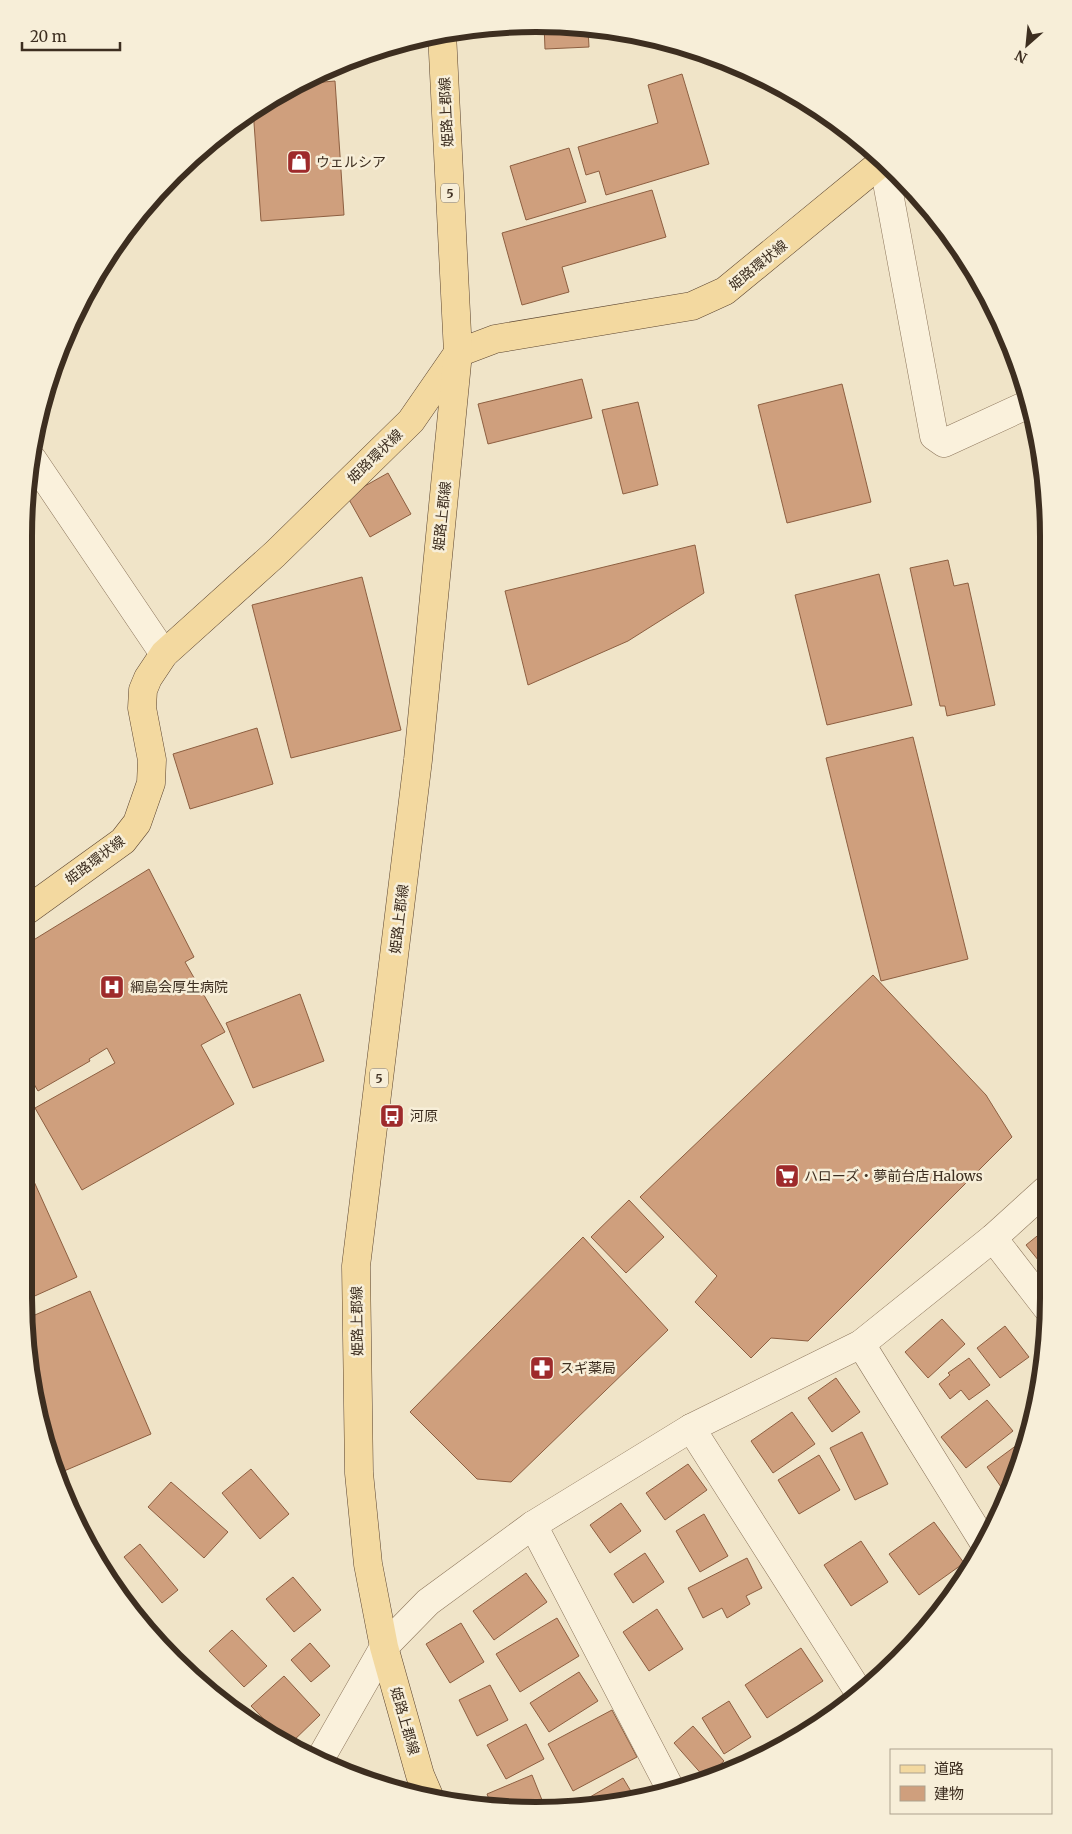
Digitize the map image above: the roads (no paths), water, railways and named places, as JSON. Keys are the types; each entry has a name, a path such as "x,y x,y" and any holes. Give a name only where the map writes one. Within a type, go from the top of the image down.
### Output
{"main road":[{"name":"姫路上郡線","path":"426,1789 420,1775 384,1647 368,1564 359,1473 356,1266 418,760 458,353 442,41"},
{"name":"姫路環状線","path":"32,907 123,842 137,823 151,783 152,760 142,708 143,690 148,678 164,654 275,554 411,421 458,353 495,339 692,306 725,291 808,225 877,166"}],"street":[{"path":"885,174 934,436 944,443 1022,407"},
{"path":"38,467 164,654"},
{"path":"323,1754 384,1647 428,1602 533,1525 691,1428 861,1344 993,1238 1040,1195"},
{"path":"993,1238 1040,1299"},
{"path":"861,1344 980,1536"},
{"path":"691,1428 856,1687"},
{"path":"533,1525 668,1783"}],"place":[{"name":"ウェルシア","path":"299,162"},
{"name":"綱島会厚生病院","path":"112,987"},
{"name":"河原","path":"392,1116"},
{"name":"ハローズ・夢前台店 Halows","path":"787,1176"},
{"name":"スギ薬局","path":"542,1368"}]}
